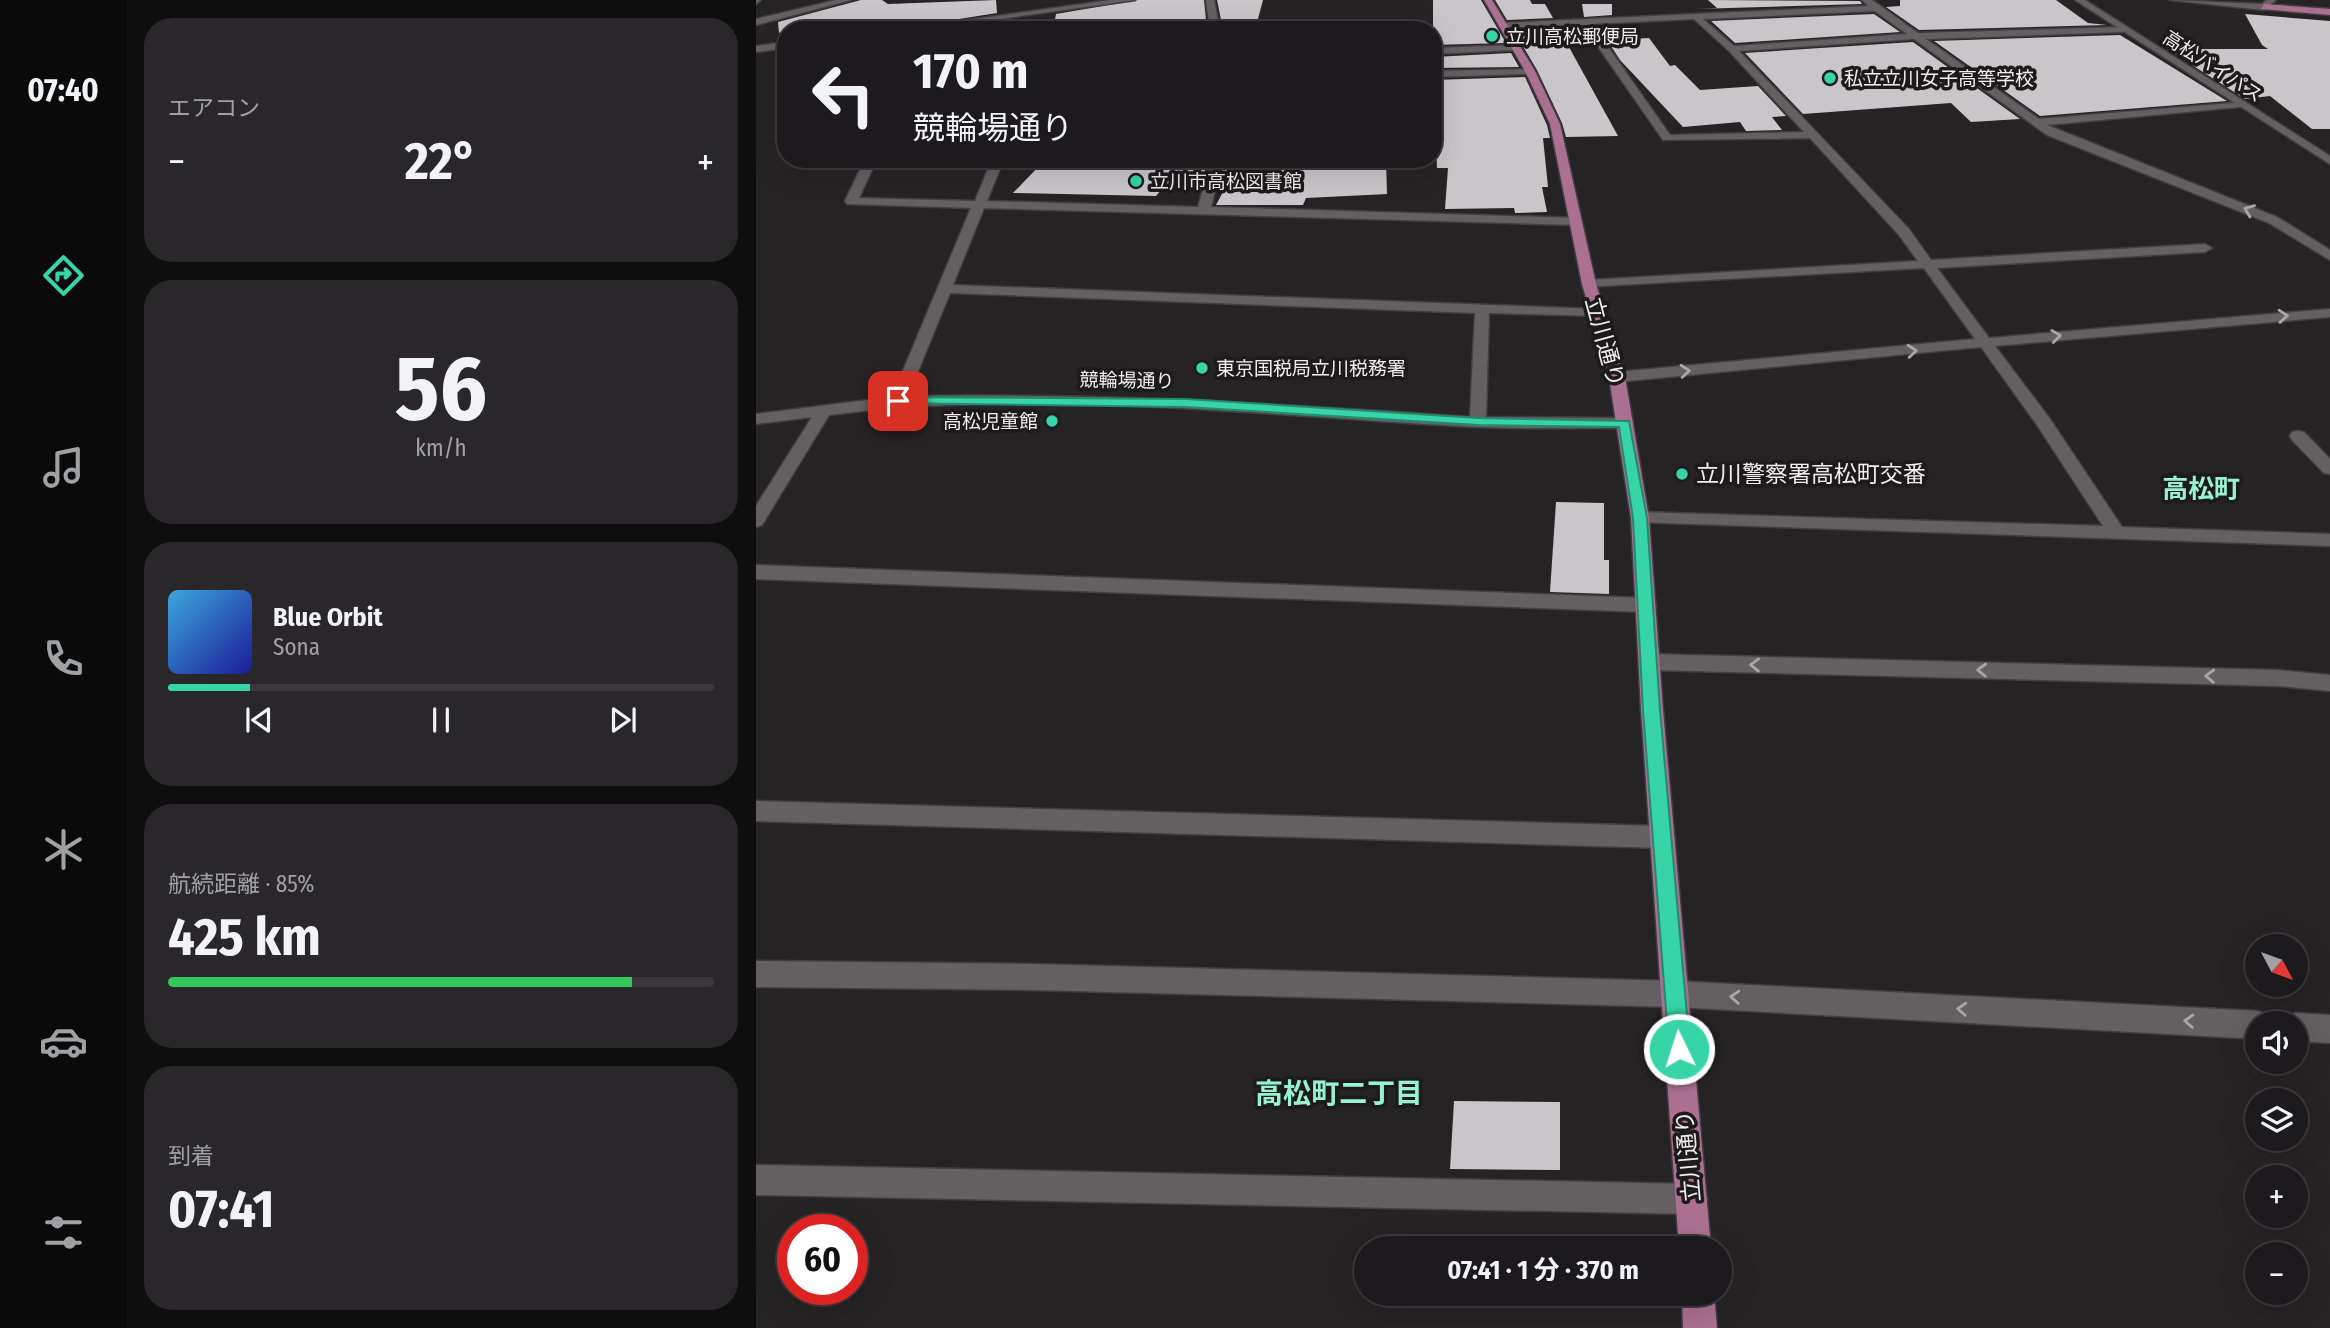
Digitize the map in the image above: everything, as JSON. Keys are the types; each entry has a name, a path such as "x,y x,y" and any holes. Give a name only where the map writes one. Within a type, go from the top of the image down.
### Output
{"main road":[{"name":"立川通り","path":"1489,0 1530,71 1555,124 1589,284 1617,377 1640,518 1662,837 1694,1236"},
{"path":"2269,3 2330,9"},
{"path":"1699,1306 1700,1328"}],"street":[{"path":"756,11 803,0"},
{"path":"756,22 846,0"},
{"path":"992,21 1131,0"},
{"path":"1210,0 1214,21"},
{"path":"1866,0 2036,123 2061,136 2273,220 2330,256"},
{"name":"高松バイパス","path":"2079,0 2330,161"},
{"path":"2174,0 2269,3"},
{"path":"1503,26 1876,8"},
{"path":"1697,18 1732,49 1904,232 1989,344 2116,532"},
{"path":"1587,24 1667,138 1813,135"},
{"path":"1732,49 1918,36 2123,29"},
{"path":"756,49 777,46"},
{"path":"1442,51 1515,47"},
{"path":"1442,75 1530,71"},
{"path":"2036,123 2240,104"},
{"path":"867,168 851,201 1574,221"},
{"path":"898,401 994,168"},
{"path":"1203,212 1215,168"},
{"path":"1589,284 2204,248"},
{"path":"945,289 1597,313"},
{"path":"1478,422 1482,310"},
{"path":"1617,377 1989,344 2119,329 2330,313"},
{"name":"競輪場通り","path":"756,419 898,401 1186,403 1478,422 1624,423"},
{"path":"756,521 824,410"},
{"path":"2298,436 2330,469"},
{"path":"1640,518 2330,540"},
{"path":"756,572 1646,605"},
{"path":"1649,662 2278,678 2330,683"},
{"path":"756,811 1662,837"},
{"path":"756,974 1032,977 1675,994 2245,1024"},
{"path":"2308,1028 2330,1029"},
{"path":"756,1180 1692,1199"}],"building":[{"path":"861,0 882,0 888,4 996,0 997,13 946,21 782,21"},
{"path":"1138,0 1204,0 1206,21 1055,21 1056,14"},
{"path":"1217,0 1263,0 1257,21 1221,21"},
{"path":"1433,0 1481,0 1506,43 1442,45 1442,21 1433,21"},
{"path":"1495,0 1530,0 1532,4 1545,4 1553,18 1507,20"},
{"path":"1708,0 1860,1 1862,4 1695,9 1717,8"},
{"path":"1900,0 2056,0 2088,23 2107,25 1919,30 1886,7 1900,6"},
{"path":"1582,4 1612,4 1612,15 1584,17"},
{"path":"1874,14 1900,32 1735,43 1711,21"},
{"path":"2245,14 2330,21 2330,129 2312,129 2270,96 2245,99 2167,49 2268,49 2262,45"},
{"path":"1559,29 1618,136 1566,137 1537,70 1514,31"},
{"path":"2120,35 2227,101 2040,116 1934,41"},
{"path":"1649,38 1670,66 1675,65 1700,90 1758,86 1786,116 1772,117 1782,130 1746,131 1740,122 1683,127 1620,60 1607,40"},
{"path":"1913,42 2020,119 1971,122 1951,103 1803,114 1745,53"},
{"path":"1511,53 1519,67 1442,68 1442,57"},
{"path":"1525,77 1547,125 1550,138 1543,138 1548,187 1542,187 1547,212 1515,213 1514,208 1445,209 1448,168 1442,168 1442,80"},
{"path":"1037,168 1206,168 1200,190 1162,189 1156,196 1013,193"},
{"path":"1223,168 1386,168 1387,194 1306,198 1303,205 1216,205 1224,190 1218,190"},
{"path":"1556,502 1604,503 1604,560 1609,560 1609,594 1550,592"},
{"path":"1454,1101 1560,1102 1560,1170 1450,1169"}],"place":[{"name":"立川高松郵便局","path":"1492,36"},
{"name":"私立立川女子高等学校","path":"1830,78"},
{"name":"立川市高松図書館","path":"1136,181"},
{"name":"東京国税局立川税務署","path":"1202,368"},
{"name":"高松児童館","path":"1052,421"},
{"name":"立川警察署高松町交番","path":"1682,474"}],"district":[{"name":"高松町","path":"2201,489"},
{"name":"高松町二丁目","path":"1339,1093"}],"route":[{"path":"898,401 1037,399 1186,403 1478,422 1624,423 1640,518 1651,710 1679,1049"}]}
